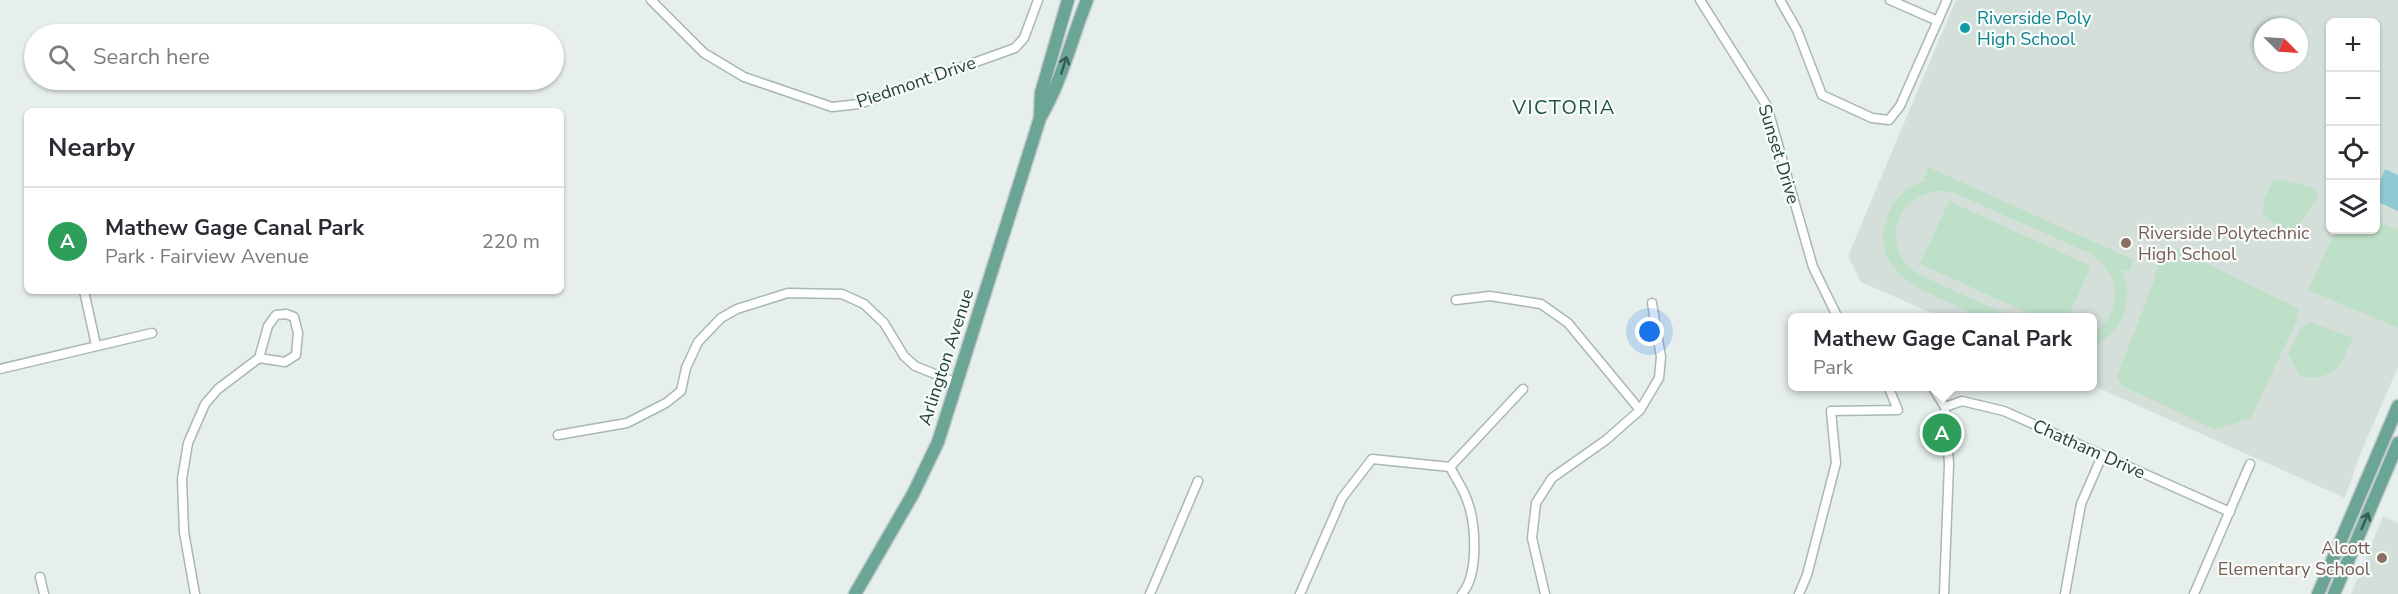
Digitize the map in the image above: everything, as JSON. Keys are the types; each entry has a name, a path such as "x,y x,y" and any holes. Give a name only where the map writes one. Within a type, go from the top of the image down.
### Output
{"main road":[{"name":"Arlington Avenue","path":"1040,118 1041,93 1068,0"},
{"name":"Arlington Avenue","path":"855,594 927,469 957,383 1040,118 1055,93 1087,0"},
{"path":"2318,594 2398,406"},
{"path":"2334,594 2395,461 2398,444"}],"street":[{"name":"Piedmont Drive","path":"651,0 705,53 744,77 832,107 859,104 1015,48 1024,38 1038,0"},
{"name":"Sunset Drive","path":"1700,0 1767,106 1813,267 1836,313"},
{"path":"1780,0 1797,30 1822,95 1872,118 1889,120 1900,106 1947,0"},
{"path":"1890,0 1938,21"},
{"path":"558,435 627,423 666,403 681,391 686,368 698,342 721,318 737,309 788,294 819,292 842,294 864,304 884,323 904,356 915,366 957,383"},
{"path":"85,294 96,345"},
{"path":"1456,300 1490,296 1541,304 1568,323 1595,359 1640,410"},
{"path":"1545,594 1532,538 1536,503 1552,477 1606,440 1640,410 1659,378 1660,357 1652,303"},
{"path":"195,594 184,532 182,479 188,443 205,404 218,389 259,358 268,326 276,315 294,316 298,333 296,355 285,362 259,358"},
{"path":"0,369 152,333"},
{"path":"1450,467 1523,389"},
{"path":"1799,594 1808,575 1836,463 1831,411 1898,410 1890,391"},
{"path":"1934,391 1945,408 1948,464 1944,594"},
{"name":"Chatham Drive","path":"1945,408 1962,401 2004,411 2230,512"},
{"path":"2378,453 2395,461"},
{"path":"2065,594 2081,504 2102,456"},
{"path":"1300,594 1342,498 1372,459 1450,467"},
{"path":"2194,594 2250,464"},
{"path":"1450,467 1468,500 1476,544 1468,587 1462,594"},
{"path":"1150,594 1198,481"},
{"path":"40,577 44,594"}],"shaded area":[{"name":"Riverside Polytechnic High School","path":"1956,0 2398,0 2398,367 2359,457 2345,498 2097,387 2097,313 1932,313 1861,282 1848,256"},
{"name":"Alcott Elementary School","path":"2383,516 2398,523 2398,594 2351,594"}],"green space":[{"path":"1928,167 2134,260 2129,271 2122,269 2126,281 2126,304 2124,314 2112,333 2097,344 2097,330 2110,316 2115,293 2108,271 2100,261 2089,253 1952,192 1933,192 1918,197 1906,207 1898,220 1896,235 1898,250 1907,265 1922,276 2003,313 1972,313 1922,290 1898,273 1884,250 1883,235 1887,217 1893,204 1902,194 1926,180 1924,178"},
{"path":"2274,179 2316,189 2317,200 2294,230 2277,225 2263,213 2264,200"},
{"path":"1949,201 2091,266 2070,313 2028,313 1920,264"},
{"path":"2380,222 2398,230 2398,328 2308,290 2334,234 2380,234"},
{"path":"2178,249 2299,309 2297,320 2251,418 2215,430 2121,385 2117,376 2154,281 2160,256"},
{"path":"2311,322 2353,338 2335,369 2322,376 2301,377 2288,354 2302,326"}],"water":[{"path":"2385,169 2398,175 2398,211 2380,203 2380,181"}],"place":[{"name":"Riverside Poly High School","path":"1965,28"},
{"name":"Riverside Polytechnic High School","path":"2126,243"},
{"name":"Mathew Gage Canal Park","path":"1942,433"},
{"name":"Alcott Elementary School","path":"2382,558"}],"district":[{"name":"VICTORIA","path":"1564,107"}]}
